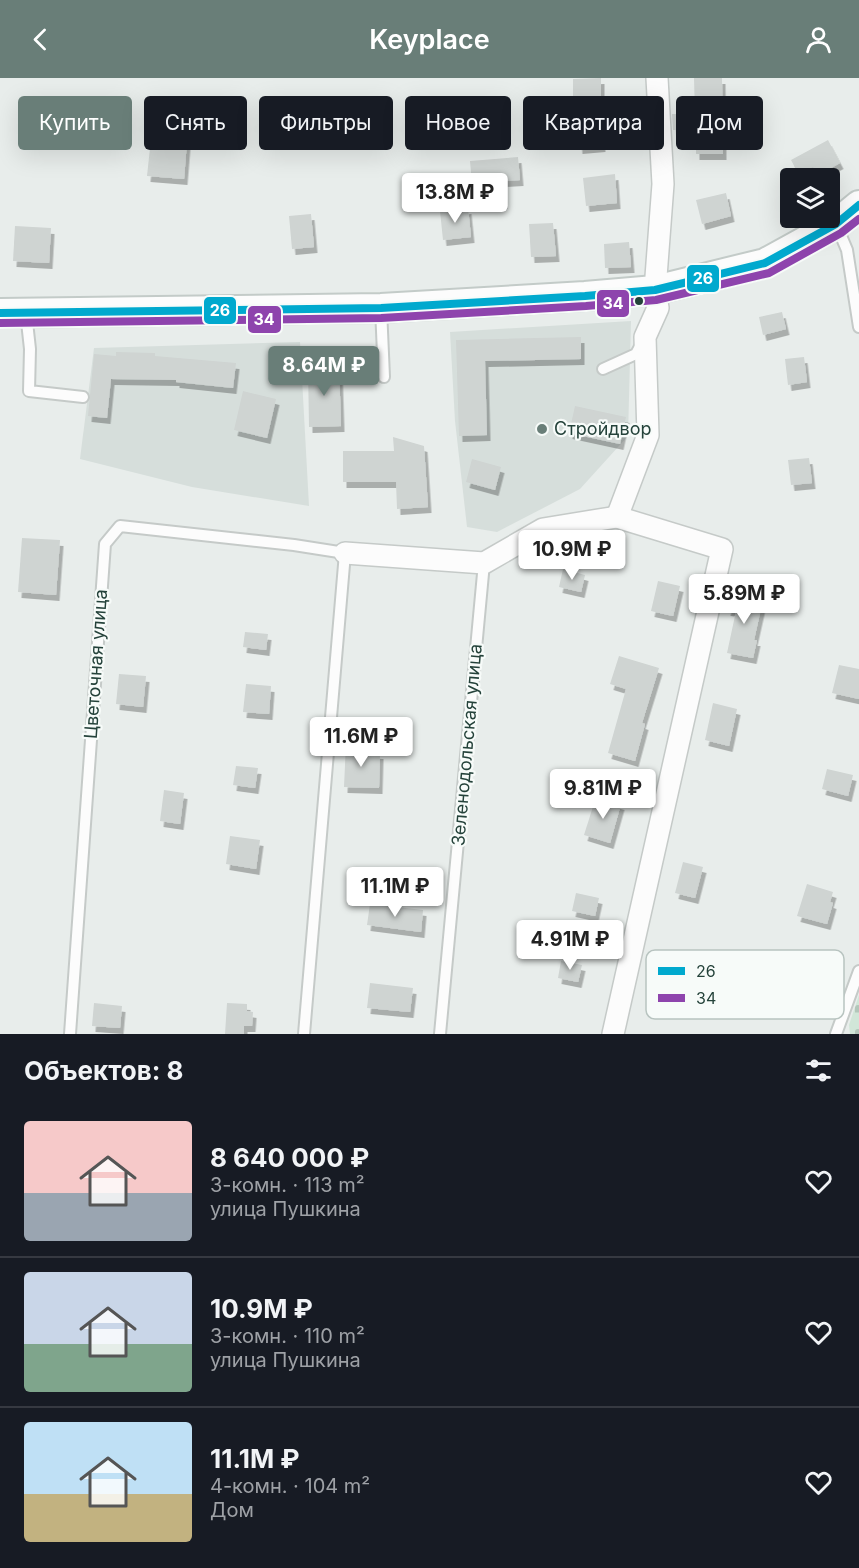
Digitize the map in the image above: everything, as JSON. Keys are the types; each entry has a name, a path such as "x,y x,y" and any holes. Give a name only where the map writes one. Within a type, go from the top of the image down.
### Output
{"main road":[{"path":"840,221 859,205"},
{"path":"13,313 381,308 655,290 765,263 829,228"}],"street":[{"path":"617,517 648,435 645,337 658,308 655,290 663,184 657,78"},
{"path":"345,553 484,563 543,529 617,517 722,549 613,1034"}],"lane":[{"path":"838,228 847,250 859,327"},
{"path":"381,308 384,377"},
{"path":"13,313 30,349 29,391 83,397"},
{"path":"603,369 636,354 645,337"},
{"name":"Цветочная улица","path":"70,1034 105,544 120,526 294,545 345,553"},
{"path":"304,1034 345,553"},
{"name":"Зеленодольская улица","path":"440,1034 484,563"},
{"path":"844,1012 859,971"},
{"path":"836,1034 841,1019"}],"shaded area":[{"name":"Стройдвор","path":"631,321 628,436 580,489 497,532 467,527 455,421 450,332"},
{"path":"300,342 309,506 192,487 80,459 94,348"}],"green space":[{"path":"859,995 859,1034 850,1034 849,1025"}],"building":[{"path":"601,78 601,96 573,96 573,79"},
{"path":"694,78 722,78 722,96 694,96"},
{"path":"672,114 676,114 676,130 673,130"},
{"path":"828,140 840,163 831,168 795,168 791,160"},
{"path":"150,150 186,150 184,179 147,176"},
{"path":"696,150 723,150 723,154 696,154"},
{"path":"518,157 520,180 502,181 504,203 474,206 470,161"},
{"path":"615,174 617,203 586,206 583,178"},
{"path":"726,193 731,216 702,224 696,200"},
{"path":"468,208 471,237 443,240 440,211"},
{"path":"311,214 314,247 292,249 289,216"},
{"path":"553,223 556,256 531,257 529,224"},
{"path":"15,226 51,228 49,263 13,261"},
{"path":"629,242 631,267 605,268 604,244"},
{"path":"782,312 786,329 763,335 759,317"},
{"path":"581,337 581,359 485,361 487,435 459,436 456,340"},
{"path":"116,352 155,353 155,356 236,363 233,388 176,382 176,380 111,379 107,418 88,416 94,354 116,356"},
{"path":"804,357 807,382 788,385 785,359"},
{"path":"339,366 341,426 309,427 308,367"},
{"path":"243,391 276,399 267,438 234,430"},
{"path":"575,406 626,417 620,444 569,433"},
{"path":"393,437 424,446 428,507 397,509 396,482 343,482 343,451 394,451"},
{"path":"809,458 812,483 791,485 788,460"},
{"path":"472,459 501,467 495,490 466,482"},
{"path":"22,538 60,540 56,595 18,592"},
{"path":"563,569 585,575 581,592 559,587"},
{"path":"658,581 680,586 673,616 651,611"},
{"path":"731,593 763,600 754,640 757,640 753,658 727,653 736,611 727,610"},
{"path":"245,632 268,634 266,650 243,647"},
{"path":"619,656 659,668 642,723 645,724 635,761 608,753 626,689 610,684"},
{"path":"839,665 859,669 859,699 832,693"},
{"path":"119,674 146,676 143,707 116,704"},
{"path":"246,684 271,686 269,714 243,712"},
{"path":"713,703 737,709 729,746 705,740"},
{"path":"346,743 363,744 363,752 380,753 379,788 344,787"},
{"path":"236,766 258,768 255,788 233,785"},
{"path":"827,769 853,775 848,796 822,789"},
{"path":"164,790 184,793 180,824 160,821"},
{"path":"596,797 621,804 610,843 584,835"},
{"path":"230,836 260,840 256,869 226,864"},
{"path":"683,862 703,867 695,898 675,893"},
{"path":"807,884 833,892 830,902 833,903 827,924 797,916"},
{"path":"576,893 599,898 595,916 572,911"},
{"path":"370,904 423,910 421,932 367,925"},
{"path":"561,961 582,965 578,982 558,978"},
{"path":"370,983 413,988 410,1012 367,1008"},
{"path":"94,1003 122,1006 120,1028 92,1026"},
{"path":"227,1003 247,1004 247,1011 253,1012 252,1026 244,1026 244,1034 225,1034"}],"transit line":[{"name":"26","path":"0,313 381,308 655,290 765,263 836,224 859,205"},
{"name":"34","path":"0,323 381,318 656,300 769,273 841,233 859,219"}],"place":[{"name":"Стройдвор","path":"542,429"}]}
